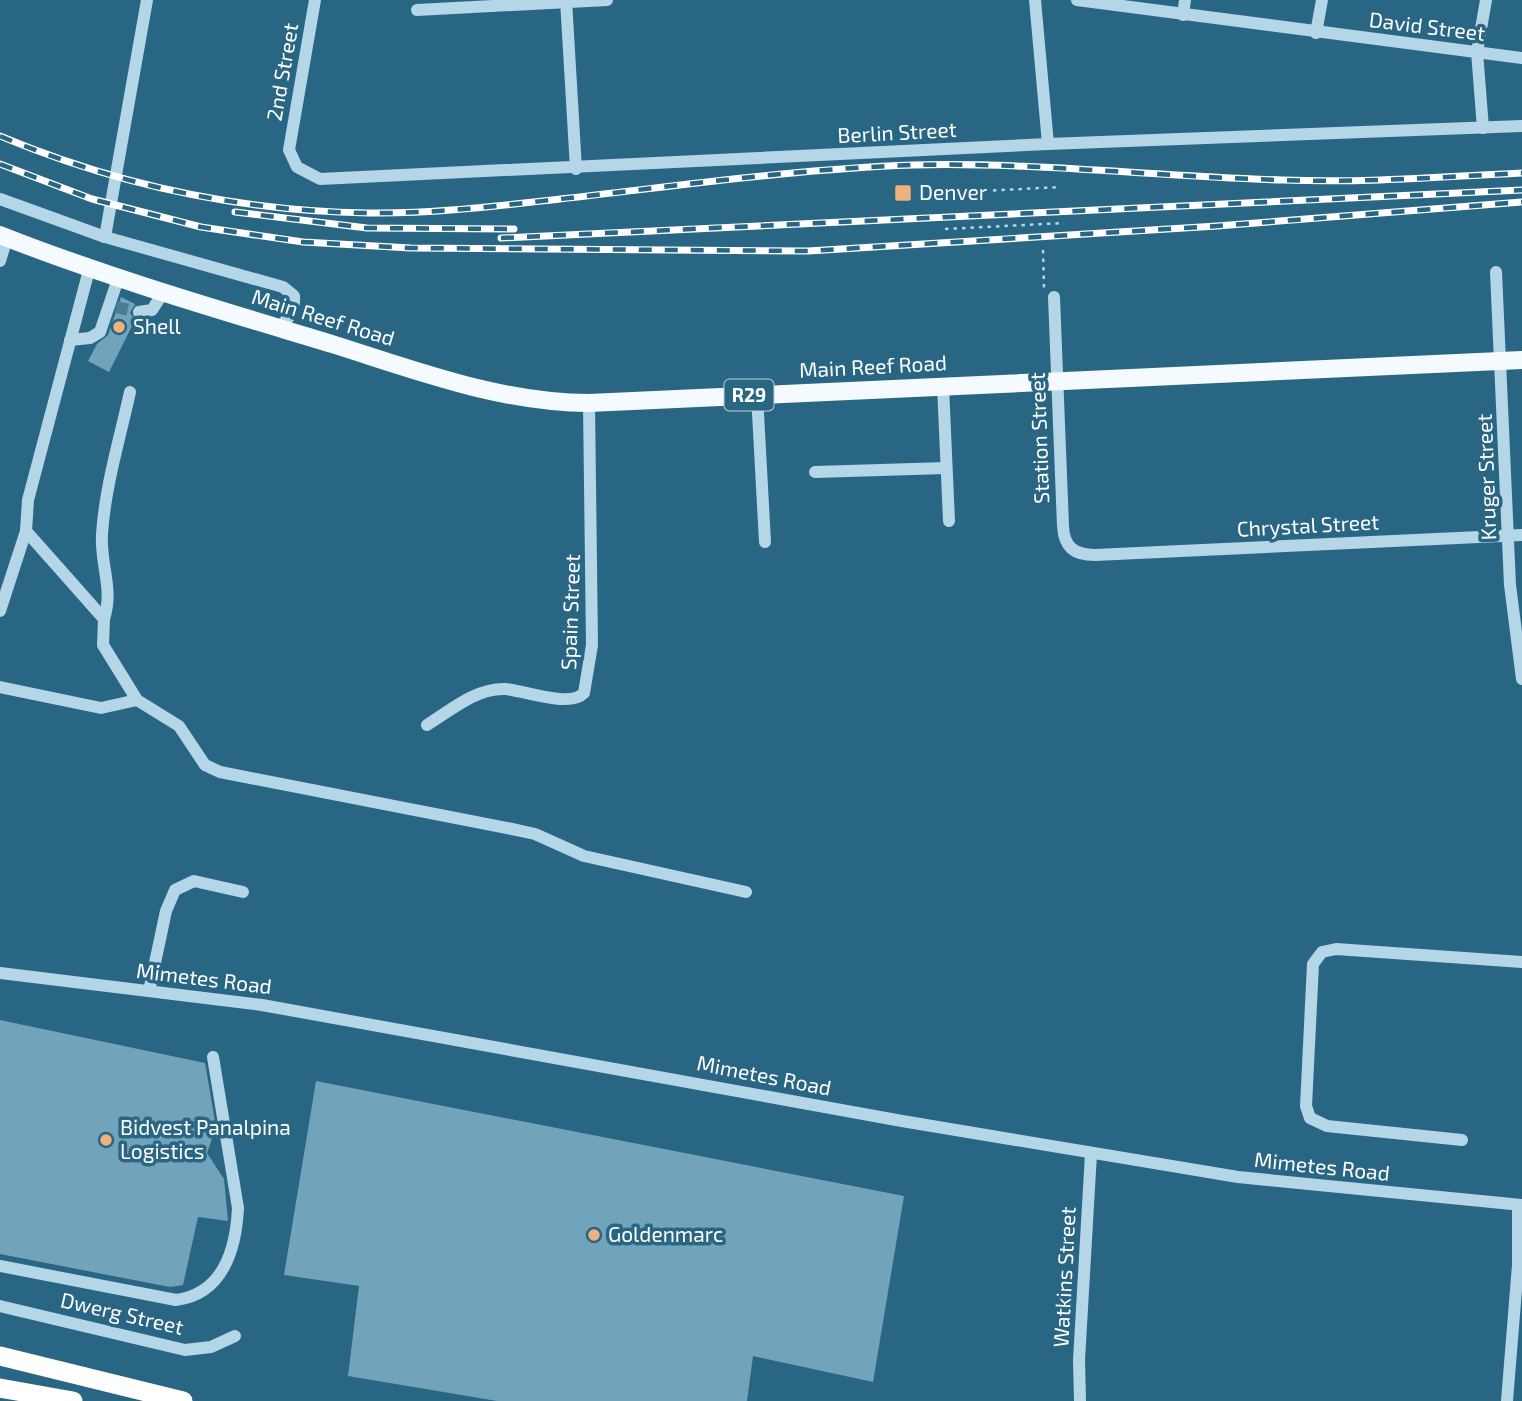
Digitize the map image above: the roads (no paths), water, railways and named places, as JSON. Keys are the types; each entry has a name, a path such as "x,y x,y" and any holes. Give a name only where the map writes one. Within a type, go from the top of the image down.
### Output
{"highway":[{"path":"0,1356 183,1401"},
{"path":"0,1388 73,1401"}],"main road":[{"name":"Main Reef Road","path":"4,236 89,270 278,328 494,392 551,401 589,403 1522,360"}],"street":[{"path":"106,237 147,0"},
{"name":"2nd Street","path":"289,150 315,0"},
{"path":"417,10 607,0"},
{"path":"1035,0 1048,145"},
{"name":"David Street","path":"1077,0 1522,58"},
{"path":"1183,15 1185,0"},
{"path":"1316,33 1322,0"},
{"path":"1483,128 1477,52 1486,0"},
{"path":"566,1 576,169"},
{"name":"Berlin Street","path":"289,150 292,160 303,172 330,180 1048,145 1522,126"},
{"path":"0,199 106,237 283,288 294,296 294,304 290,316 278,328"},
{"path":"0,261 4,236"},
{"path":"0,611 26,531 28,500 89,270"},
{"name":"Kruger Street","path":"1496,272 1503,361 1508,536 1522,679"},
{"path":"70,340 98,334 113,306 118,279"},
{"path":"139,312 152,310 163,293"},
{"name":"Station Street","path":"1054,296 1063,538 1071,550 1095,555"},
{"path":"943,386 949,522"},
{"path":"131,392 102,528 102,557 110,597 104,619 103,645 137,699 179,726 201,760 214,770 535,834 584,856 746,892"},
{"path":"757,395 765,542"},
{"name":"Spain Street","path":"427,725 474,696 491,690 505,689 570,701 584,693 592,645 589,403"},
{"path":"815,472 946,467"},
{"path":"26,531 104,619"},
{"name":"Chrystal Street","path":"1095,555 1522,535"},
{"path":"0,687 101,708 137,699"},
{"path":"149,991 166,911 175,890 194,881 243,892"},
{"path":"1462,1140 1327,1126 1310,1118 1306,1106 1313,964 1322,952 1336,949 1522,962"},
{"name":"Mimetes Road","path":"0,973 262,1005 1091,1154 1279,1183 1520,1205"},
{"path":"0,1266 176,1300 191,1298 211,1286 229,1258 237,1232 238,1208 213,1057"},
{"name":"Watkins Street","path":"1080,1401 1079,1360 1091,1154"},
{"path":"1507,1401 1520,1205"},
{"name":"Dwerg Street","path":"0,1306 184,1350 211,1348 235,1336"}],"tunnel":[{"path":"116,307 139,312"}],"railway":[{"path":"0,136 89,168 180,192 273,207 368,213 464,209 780,174 913,165 1005,166 1313,181 1522,173"},
{"path":"0,164 92,199 201,227 303,242 411,248 808,251 1217,226 1522,202"},
{"path":"501,238 1522,190"},
{"path":"235,212 367,228 514,229"}],"place":[{"name":"Denver","path":"903,193"},
{"name":"Shell","path":"119,327"},
{"name":"Bidvest Panalpina Logistics","path":"106,1140"},
{"name":"Goldenmarc","path":"594,1235"}]}
